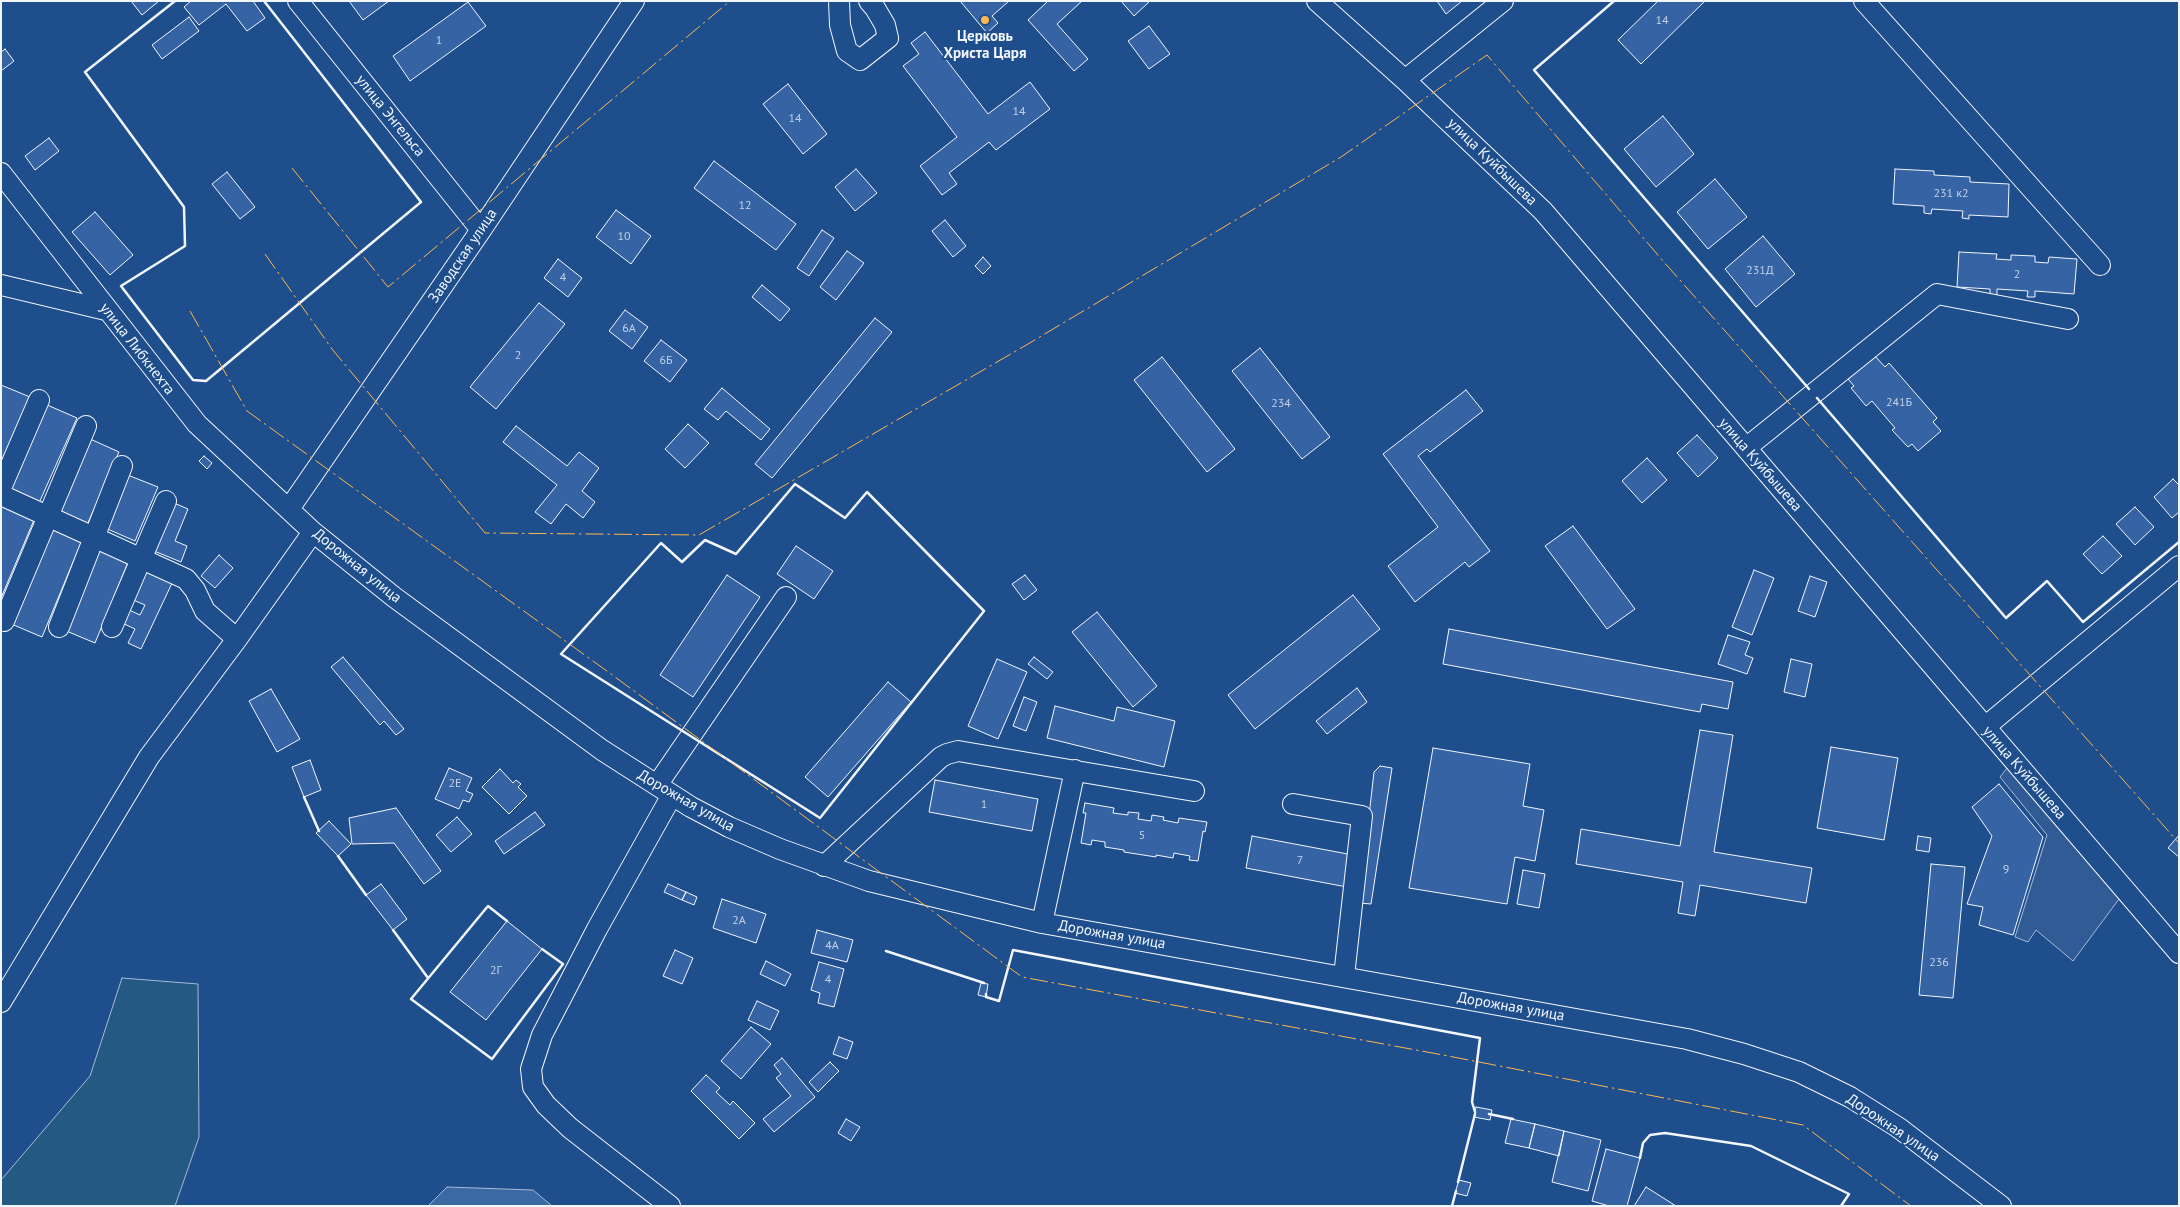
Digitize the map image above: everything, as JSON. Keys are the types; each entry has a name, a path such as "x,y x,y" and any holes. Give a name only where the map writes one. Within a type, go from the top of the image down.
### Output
{"street":[{"name":"улица Энгельса","path":"298,1 481,230"},
{"name":"Заводская улица","path":"289,510 481,230 634,1"},
{"path":"839,1 840,25 847,51 860,60 888,38 885,25 869,1"},
{"name":"улица Куйбышева","path":"1317,1 1405,80 1543,211 2179,953"},
{"path":"1405,80 1503,1"},
{"path":"1864,1 2100,264"},
{"name":"улица Либкнехта","path":"1,173 106,310 197,424 289,510"},
{"path":"1,285 106,310"},
{"path":"1746,448 1937,294 2068,319"},
{"path":"1,488 39,400"},
{"path":"4,621 86,426"},
{"path":"59,627 122,466"},
{"path":"1,495 186,578 206,611 238,639"},
{"path":"112,627 166,501"},
{"name":"Дорожная улица","path":"289,510 313,532 418,615 602,750 664,790 729,827 824,866 933,898 1042,923 1687,1039 1744,1054 1799,1072 1850,1097 1899,1128 2001,1206"},
{"path":"1,1002 149,757 238,639 313,532"},
{"path":"1985,727 2179,566"},
{"path":"670,1206 570,1128 546,1106 533,1087 531,1069 547,1026 597,929 664,790 786,597"},
{"path":"824,866 947,754 958,751 1194,791"},
{"path":"1042,923 1075,770"},
{"path":"1293,804 1362,816 1344,976"}],"shaded area":[{"path":"2011,763 2125,891 2073,961 2036,930 2028,942 2015,937 2047,835 2000,777"},
{"path":"122,978 198,984 199,1137 175,1206 1,1206 1,1180 90,1076"},
{"path":"447,1187 533,1190 552,1206 428,1206"}],"building":[{"path":"131,1 159,1 142,15"},
{"path":"191,1 253,1 265,18 247,31 226,4 199,25 184,7"},
{"path":"349,1 389,1 363,20"},
{"name":"Церковь Христа Царя","path":"960,1 1009,1 992,16 998,23 987,33"},
{"path":"1048,1 1082,1 1057,24 1088,59 1074,71 1028,20"},
{"path":"1121,1 1150,1 1134,16"},
{"path":"1437,1 1462,1 1446,14"},
{"path":"1658,1 1705,1 1641,64 1618,40"},
{"path":"468,2 486,26 410,81 393,56"},
{"path":"189,17 199,31 162,59 152,45"},
{"path":"1149,26 1170,54 1149,69 1128,41"},
{"path":"925,32 988,114 1030,82 1050,109 996,150 989,142 949,173 957,184 942,195 920,166 957,137 903,66 919,54 911,43"},
{"path":"5,49 14,61 1,71 1,52"},
{"path":"788,84 827,134 803,154 763,104"},
{"path":"1663,116 1694,154 1656,187 1624,149"},
{"path":"49,138 59,151 35,170 25,156"},
{"path":"714,161 796,224 776,250 694,188"},
{"path":"856,169 877,193 855,211 835,187"},
{"path":"1895,169 1934,171 1934,175 1970,177 1970,182 2009,184 2008,217 1969,215 1969,219 1962,218 1963,211 1932,209 1931,214 1924,213 1924,206 1893,204"},
{"path":"227,172 255,207 240,219 212,184"},
{"path":"1715,179 1747,217 1708,249 1677,212"},
{"path":"616,210 651,236 631,264 596,237"},
{"path":"95,212 133,255 110,275 72,232"},
{"path":"945,220 966,246 953,257 932,231"},
{"path":"822,230 834,238 809,276 797,268"},
{"path":"1763,236 1795,274 1756,307 1725,269"},
{"path":"847,251 864,263 836,300 820,287"},
{"path":"1959,252 1997,254 1996,259 2011,260 2011,255 2035,256 2035,262 2048,263 2049,257 2077,259 2074,294 2035,291 2035,297 2027,297 2028,291 1997,289 1997,295 1990,295 1990,289 1957,287"},
{"path":"983,257 991,266 983,274 975,266"},
{"path":"558,259 582,278 568,297 544,278"},
{"path":"762,285 790,309 780,321 752,297"},
{"path":"539,303 565,324 496,409 470,387"},
{"path":"625,310 648,327 632,349 609,331"},
{"path":"875,318 892,332 772,478 755,464"},
{"path":"661,340 687,360 670,382 644,361"},
{"path":"1260,348 1330,437 1302,459 1232,371"},
{"path":"1875,356 1885,367 1889,363 1937,418 1933,422 1941,431 1918,451 1912,444 1908,447 1892,430 1895,428 1872,401 1866,406 1851,388 1854,386 1848,379"},
{"path":"1162,357 1235,449 1207,472 1134,380"},
{"path":"1,385 30,397 1,463"},
{"path":"722,388 770,429 761,440 726,411 718,420 704,409"},
{"path":"1466,390 1483,411 1430,452 1427,449 1418,456 1490,551 1469,567 1465,562 1415,602 1388,566 1438,527 1383,454"},
{"path":"45,404 77,418 39,503 7,489"},
{"path":"688,424 709,443 685,468 665,449"},
{"path":"516,426 567,466 579,452 599,468 582,491 595,502 583,518 566,504 551,524 535,512 557,485 503,442"},
{"path":"1697,435 1718,458 1698,477 1677,453"},
{"path":"88,438 119,452 87,525 56,511"},
{"path":"204,456 212,463 207,469 199,461"},
{"path":"1647,458 1667,480 1642,503 1622,481"},
{"path":"125,474 158,487 135,541 103,527"},
{"path":"2173,479 2179,485 2179,512 2172,518 2154,497"},
{"path":"174,503 188,509 175,541 187,546 181,562 154,551"},
{"path":"1,506 34,520 1,598"},
{"path":"2135,507 2154,527 2135,545 2116,524"},
{"path":"49,524 83,538 42,637 9,623"},
{"path":"1573,526 1635,609 1607,629 1545,546"},
{"path":"2103,536 2122,556 2102,574 2083,554"},
{"path":"99,543 131,555 95,643 64,630"},
{"path":"796,546 833,571 814,599 777,574"},
{"path":"219,555 233,568 215,588 201,576"},
{"path":"146,569 173,581 141,649 128,643 135,629 120,622 127,609 140,615 145,605 131,599"},
{"path":"1754,570 1774,578 1752,635 1732,627"},
{"path":"727,575 760,597 693,697 660,675"},
{"path":"1025,575 1037,590 1024,600 1012,584"},
{"path":"1810,576 1827,582 1815,617 1798,611"},
{"path":"1353,595 1380,629 1255,729 1228,695"},
{"path":"1097,612 1157,686 1133,707 1072,632"},
{"path":"1449,629 1733,682 1728,709 1702,704 1700,712 1443,664"},
{"path":"1728,635 1750,642 1745,655 1753,658 1747,674 1718,664"},
{"path":"343,657 404,729 396,735 384,721 380,725 331,667"},
{"path":"1034,657 1053,672 1047,679 1028,664"},
{"path":"997,659 1027,672 998,739 968,726"},
{"path":"1791,659 1812,664 1805,697 1784,692"},
{"path":"888,682 911,702 828,797 805,777"},
{"path":"1357,688 1367,702 1327,734 1316,721"},
{"path":"271,689 300,739 277,752 249,701"},
{"path":"1024,697 1037,702 1026,731 1013,726"},
{"path":"1055,706 1114,721 1117,707 1175,721 1164,767 1047,738"},
{"path":"1700,730 1733,735 1714,852 1812,868 1806,903 1700,885 1695,916 1678,913 1683,882 1576,864 1581,829 1680,846"},
{"path":"1831,747 1898,758 1884,840 1817,828"},
{"path":"1433,748 1530,764 1523,806 1544,810 1535,861 1515,857 1507,904 1409,888"},
{"path":"310,760 321,790 304,797 292,767"},
{"path":"1380,766 1392,768 1371,904 1359,903 1374,772"},
{"path":"449,768 472,778 466,791 473,794 469,802 463,800 459,809 435,799"},
{"path":"500,769 513,783 516,780 521,784 518,787 527,796 509,814 482,787"},
{"path":"935,780 1038,799 1032,831 929,812"},
{"path":"1999,784 2043,837 2013,935 1979,925 1983,907 1967,904 1992,836 1972,807"},
{"path":"1085,803 1114,808 1113,813 1128,815 1128,812 1139,813 1138,819 1151,821 1152,815 1164,817 1163,820 1178,823 1179,818 1207,822 1205,832 1203,831 1198,861 1189,860 1190,856 1174,853 1173,858 1124,852 1124,850 1105,847 1105,842 1092,840 1091,845 1081,843 1086,813 1083,813"},
{"path":"396,808 441,871 424,884 394,843 352,844 349,818"},
{"path":"535,812 545,825 504,854 495,841"},
{"path":"457,817 472,834 451,852 436,835"},
{"path":"329,821 351,844 338,856 316,833"},
{"path":"2179,835 2179,857 2168,848"},
{"path":"1252,836 1353,855 1347,887 1246,868"},
{"path":"1918,836 1931,838 1929,852 1916,850"},
{"path":"1931,864 1965,867 1953,998 1919,995"},
{"path":"1523,870 1545,874 1539,908 1517,904"},
{"path":"381,884 407,919 393,930 366,895"},
{"path":"668,884 686,892 682,900 664,892"},
{"path":"686,892 697,897 694,905 682,900"},
{"path":"722,899 766,914 756,943 713,928"},
{"path":"507,921 542,949 486,1020 450,992"},
{"path":"817,930 853,940 847,962 811,953"},
{"path":"675,950 693,958 682,984 663,976"},
{"path":"766,961 791,974 785,986 760,974"},
{"path":"819,962 844,969 834,1007 818,1003 820,993 811,990"},
{"path":"981,983 988,984 986,997 978,995"},
{"path":"757,1001 779,1011 770,1030 748,1020"},
{"path":"751,1027 771,1044 741,1079 721,1061"},
{"path":"839,1037 853,1042 847,1059 833,1054"},
{"path":"782,1058 815,1097 774,1132 763,1119 791,1096 776,1078 781,1074 774,1065"},
{"path":"830,1062 839,1071 818,1092 809,1082"},
{"path":"706,1075 720,1088 716,1092 730,1105 733,1101 755,1123 739,1139 691,1091"},
{"path":"1476,1107 1492,1110 1490,1120 1474,1117"},
{"path":"846,1119 860,1127 851,1141 838,1133"},
{"path":"1511,1119 1535,1124 1529,1148 1505,1143"},
{"path":"1535,1124 1564,1131 1559,1156 1529,1148"},
{"path":"1564,1131 1601,1140 1588,1191 1552,1182"},
{"path":"1606,1149 1640,1158 1627,1206 1609,1206 1592,1201"},
{"path":"1459,1180 1471,1183 1467,1196 1455,1193"},
{"path":"1646,1187 1676,1206 1634,1206"}],"wall":[{"path":"175,1 85,72 184,207 185,246 121,286 193,380 206,381 421,202 264,1"},
{"path":"1614,1 1534,70 1809,389"},
{"path":"1817,398 2006,618 2047,581 2083,622 2179,542"},
{"path":"795,484 845,518 867,492 984,611 820,818 561,654 661,543 682,562 705,540 736,554 795,484"},
{"path":"304,797 319,831"},
{"path":"338,856 366,895"},
{"path":"507,921 488,906 411,999 492,1059 563,964 542,949"},
{"path":"393,930 428,978"},
{"path":"986,994 986,997 999,1001 1013,950 1480,1038 1472,1102 1475,1112"},
{"path":"886,951 984,983"},
{"path":"1458,1182 1475,1114"},
{"path":"1489,1114 1513,1119"},
{"path":"1640,1158 1643,1143 1650,1135 1665,1133 1751,1146 1849,1194 1841,1206"},
{"path":"1452,1206 1456,1191"}],"power":[{"path":"292,168 388,287 730,1"},
{"path":"265,254 332,349 485,533 699,535 1028,344 1341,157 1487,55 1663,261 2179,843"},
{"path":"190,311 247,411 611,674 1022,977 1443,1055 1803,1125 1911,1206"}],"place":[{"name":"Церковь Христа Царя","path":"985,20"}]}
